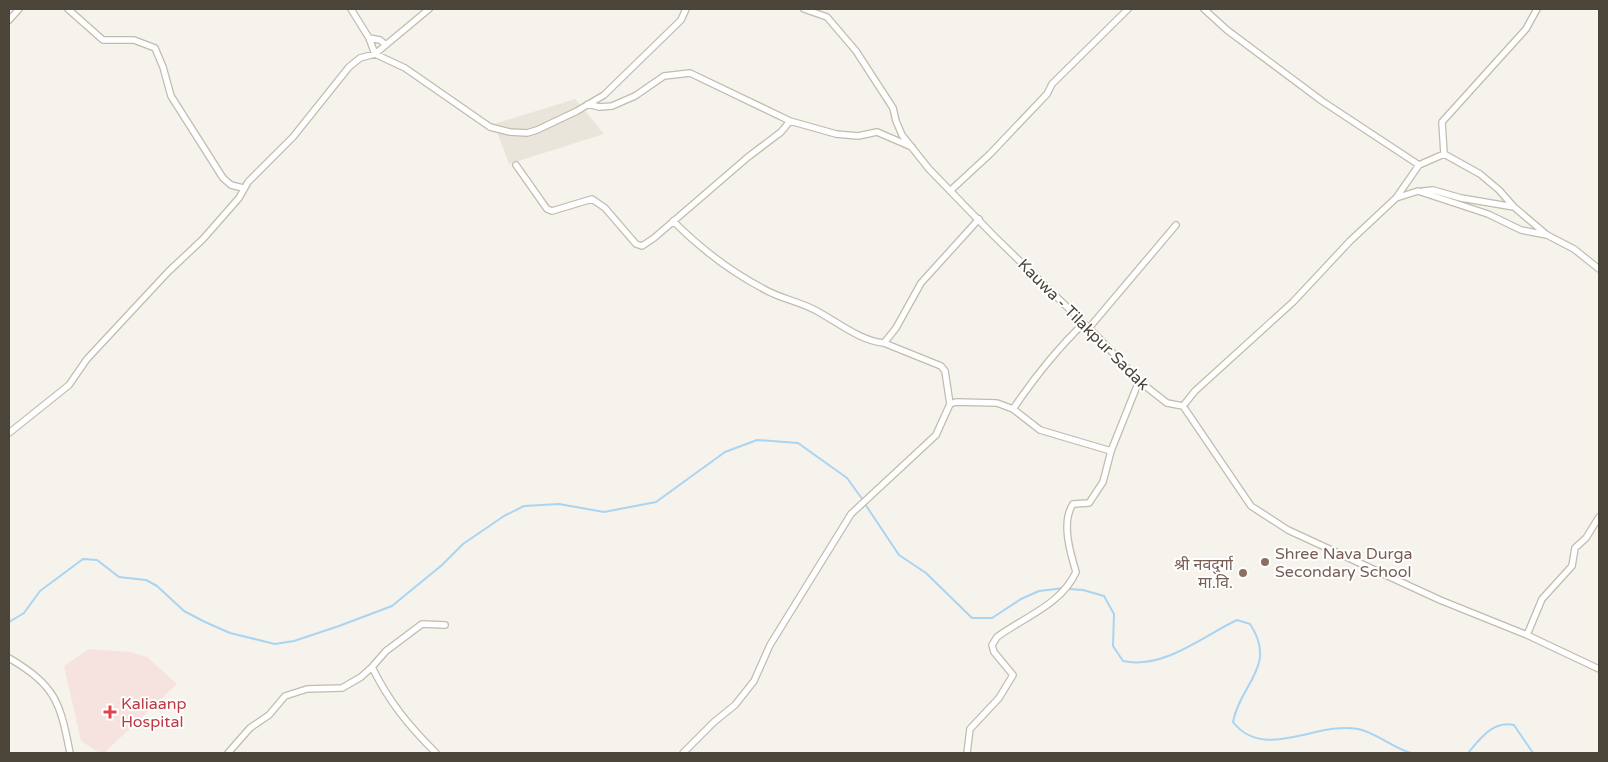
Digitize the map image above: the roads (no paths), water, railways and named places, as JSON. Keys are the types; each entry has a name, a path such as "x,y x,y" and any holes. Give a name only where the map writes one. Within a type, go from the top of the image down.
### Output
{"street":[{"path":"9,20 19,9"},
{"path":"68,9 103,40 134,40 155,48 163,67 171,96 223,178 231,185 243,188"},
{"path":"351,9 369,38 375,54 405,68 490,127 510,132 527,133 537,130 604,95 681,20 686,9"},
{"path":"9,433 69,385 87,359 168,272 203,239 239,198 243,188 293,137 349,67 360,58 375,54 429,9"},
{"name":"Kauwa - Tilakpur Sadak","path":"804,9 826,17 856,51 893,108 896,121 912,147 929,169 1089,328 1139,381 1167,403 1183,406"},
{"path":"951,190 990,154 1047,94 1064,72 1128,9"},
{"path":"1204,9 1227,30 1322,101 1419,165"},
{"path":"1444,154 1442,122 1526,29 1536,9"},
{"path":"369,38 380,40 386,45"},
{"path":"588,104 599,107 612,106 635,96 664,76 690,73 790,121 836,134 858,136 877,132 912,147"},
{"path":"516,165 546,209 552,211 592,199 605,208 636,244 642,246 648,244 712,190 748,156 781,132 790,121"},
{"path":"1444,154 1419,165 1396,198 1350,241 1293,302 1195,391 1183,406 1251,506 1288,530 1477,617 1527,634 1599,669"},
{"path":"1444,154 1480,174 1499,190 1514,207 1547,235 1574,248 1599,270"},
{"path":"1396,198 1418,191 1434,190 1461,198 1514,207"},
{"path":"1418,191 1488,214 1521,230 1547,235"},
{"path":"884,343 896,328 921,283 979,219"},
{"path":"673,221 706,252 734,273 762,289 803,304 847,329 877,342 884,343 941,366 945,371 950,404 936,435 851,514 770,645 754,680 735,705 714,722 683,753"},
{"path":"1089,328 1176,225"},
{"path":"1013,409 1038,373 1068,338 1084,323"},
{"path":"967,753 970,729 999,698 1013,675 994,652 992,645 997,637 1059,598 1076,572 1070,552 1067,513 1073,504 1089,503 1103,482 1111,451 1139,381"},
{"path":"950,404 956,402 991,402 1013,409 1040,430 1111,451"},
{"path":"1527,634 1542,599 1572,566 1575,548 1586,538 1599,517"},
{"path":"228,753 250,728 269,715 285,696 307,689 342,688 361,677 386,651 422,624 445,625"},
{"path":"11,660 33,673 50,689 63,716 70,753"},
{"path":"372,667 386,695 413,730 436,753"}],"waterway":[{"path":"9,622 24,613 40,591 83,559 97,560 119,577 146,580 157,586 184,611 230,633 275,644 294,641 392,606 442,565 463,544 504,516 524,506 559,504 604,512 656,502 725,452 757,440 798,443 847,478 863,500"},
{"path":"865,504 899,555 926,573 972,618 992,618 1021,599 1039,591 1064,588"},
{"path":"1069,589 1083,590 1104,596 1114,614 1113,646 1123,661 1153,661 1182,650 1237,620 1250,624 1258,639 1259,663 1237,709 1233,722 1246,733 1260,739 1275,740 1325,730 1358,729 1411,753"},
{"path":"1468,753 1493,728 1506,724 1514,725 1533,753"}],"place":[{"name":"Shree Nava Durga Secondary School","path":"1265,562"},
{"name":"श्री नवदुर्गा मा.वि.","path":"1243,573"},
{"name":"Kaliaanp Hospital","path":"110,712"}]}
